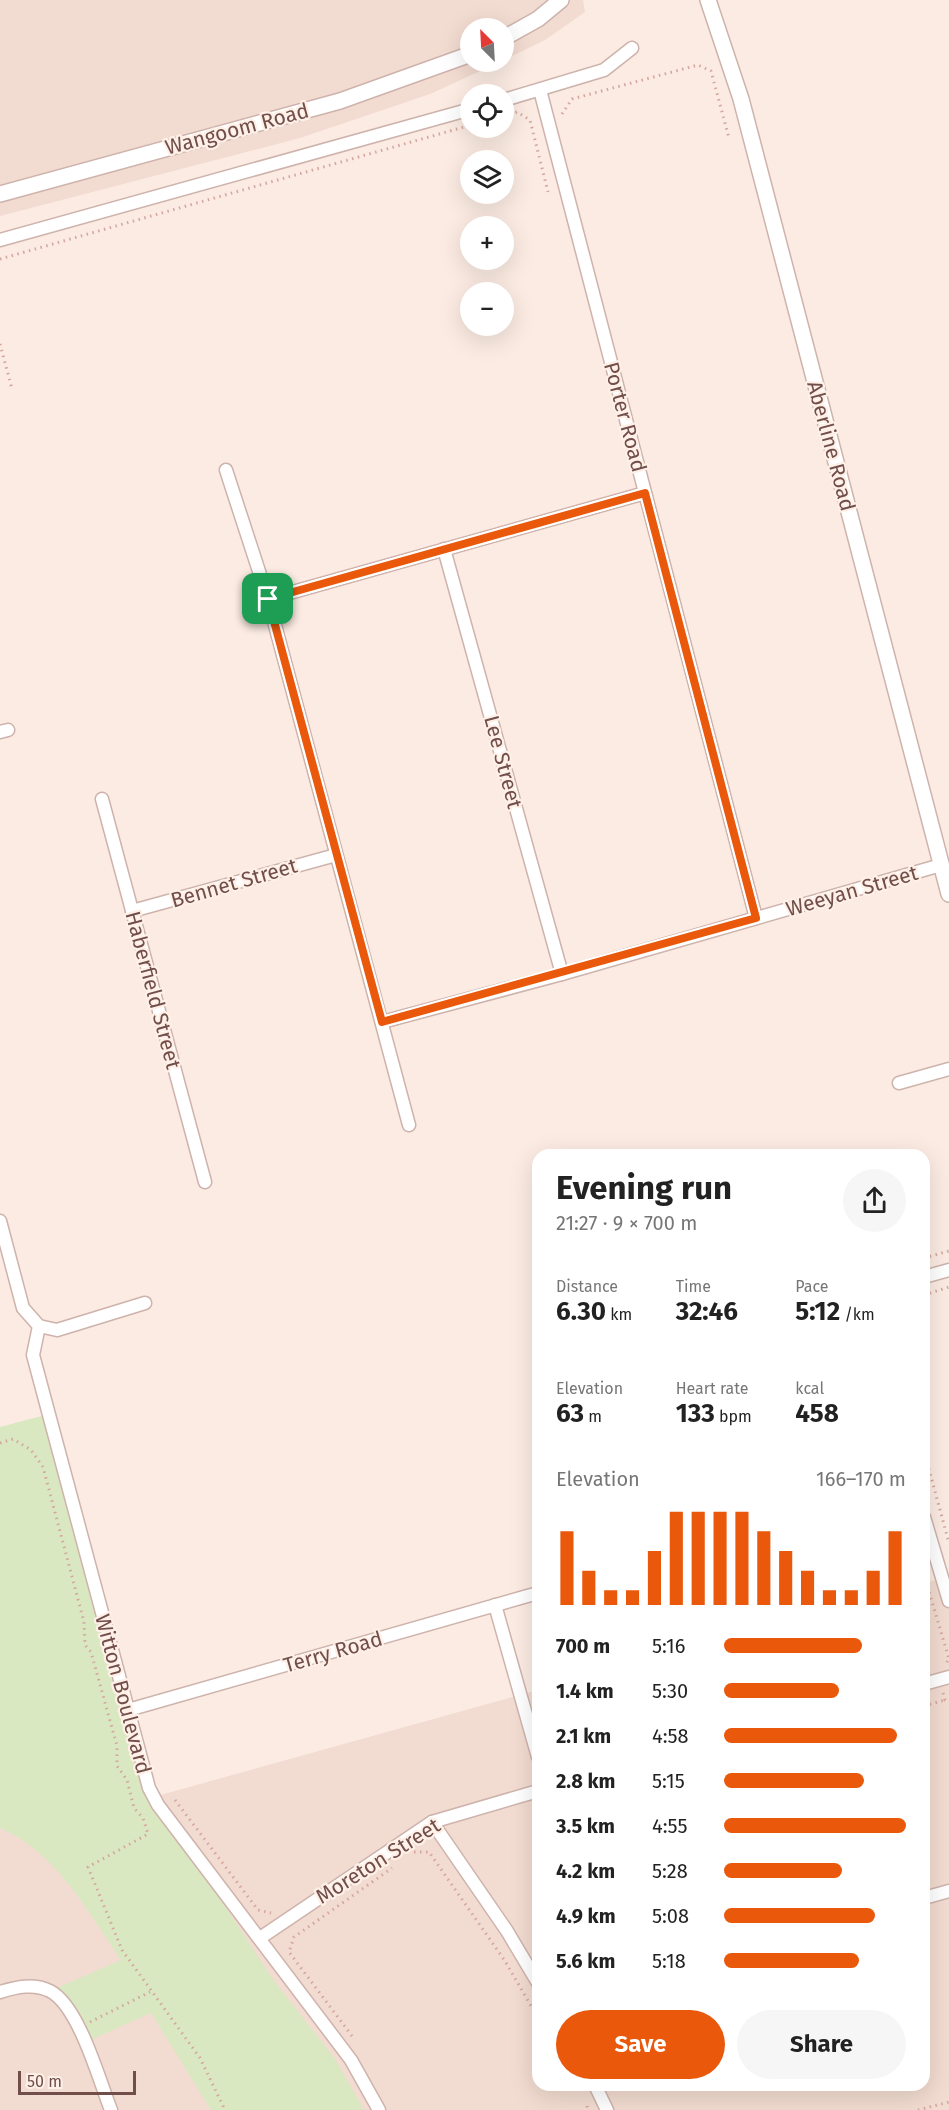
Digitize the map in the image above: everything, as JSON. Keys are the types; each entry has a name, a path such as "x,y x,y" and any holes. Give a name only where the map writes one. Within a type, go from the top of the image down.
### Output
{"street":[{"path":"514,32 538,19 561,0"},
{"name":"Aberline Road","path":"708,0 741,99 949,894"},
{"path":"514,97 604,70 632,48"},
{"name":"Wangoom Road","path":"0,194 340,101 460,58"},
{"name":"Porter Road","path":"540,90 756,918"},
{"name":"Wangoom Road","path":"0,240 460,112"},
{"path":"226,470 268,599 409,1125"},
{"path":"268,599 645,493"},
{"name":"Lee Street","path":"444,549 562,974"},
{"name":"Haberfield Street","path":"102,799 205,1182"},
{"name":"Bennet Street","path":"132,911 336,855"},
{"name":"Weeyan Street","path":"382,1022 562,974 941,865"},
{"path":"899,1083 949,1069"},
{"path":"0,1221 2,1237 23,1308 39,1326 57,1330 145,1304"},
{"path":"930,1275 949,1270"},
{"name":"Witton Boulevard","path":"39,1326 33,1355 149,1788 158,1805 351,2060 378,2110"},
{"path":"930,1537 949,1601"},
{"name":"Terry Road","path":"128,1710 532,1595"},
{"path":"495,1605 532,1736"},
{"name":"Moreton Street","path":"260,1938 432,1822 532,1793"},
{"path":"432,1822 507,1931 532,1973"},
{"path":"930,1896 949,1891"},
{"path":"0,1992 33,1986 50,1991 70,2011 111,2110"},
{"path":"599,2091 607,2110"}],"path":[{"path":"563,118 562,112 572,99 698,64 711,71 729,138"},
{"path":"514,113 517,112 530,120 548,192"},
{"path":"0,259 460,128"},
{"path":"0,344 12,389"},
{"path":"930,1256 949,1251"},
{"path":"930,1293 949,1287"},
{"path":"0,1443 13,1439 26,1445 42,1467 84,1622 85,1645 91,1652 117,1746 117,1766 127,1780 134,1808 148,1827 148,1834 88,1866 122,1950 150,1992 200,2058 225,2110"},
{"path":"930,1473 949,1543"},
{"path":"930,1595 949,1659 942,1670 937,1671 944,1679 947,1700 930,1704"},
{"path":"175,1800 258,1910 274,1914 282,1907 301,1932"},
{"path":"405,1858 415,1851 429,1852 493,1942 532,2008"},
{"path":"355,2041 290,1952 294,1937 396,1865"},
{"path":"77,2028 150,1992"},
{"path":"918,2110 949,2102"}],"shaded area":[{"path":"0,0 583,0 585,12 545,40 514,55 514,18 460,18 460,72 478,72 430,94 300,138 0,216"},
{"path":"949,1575 949,2110 0,2110 0,1828 17,1835 532,1692 532,2091 930,2091 930,1582"}],"green space":[{"path":"49,1414 153,1796 272,1978 335,2059 364,2110 211,2110 151,2013 84,2043 50,1991 121,1960 83,1903 54,1868 38,1852 0,1828 0,1427"}],"route":[{"path":"645,493 756,918 562,974 382,1022 268,599 645,493"}]}
